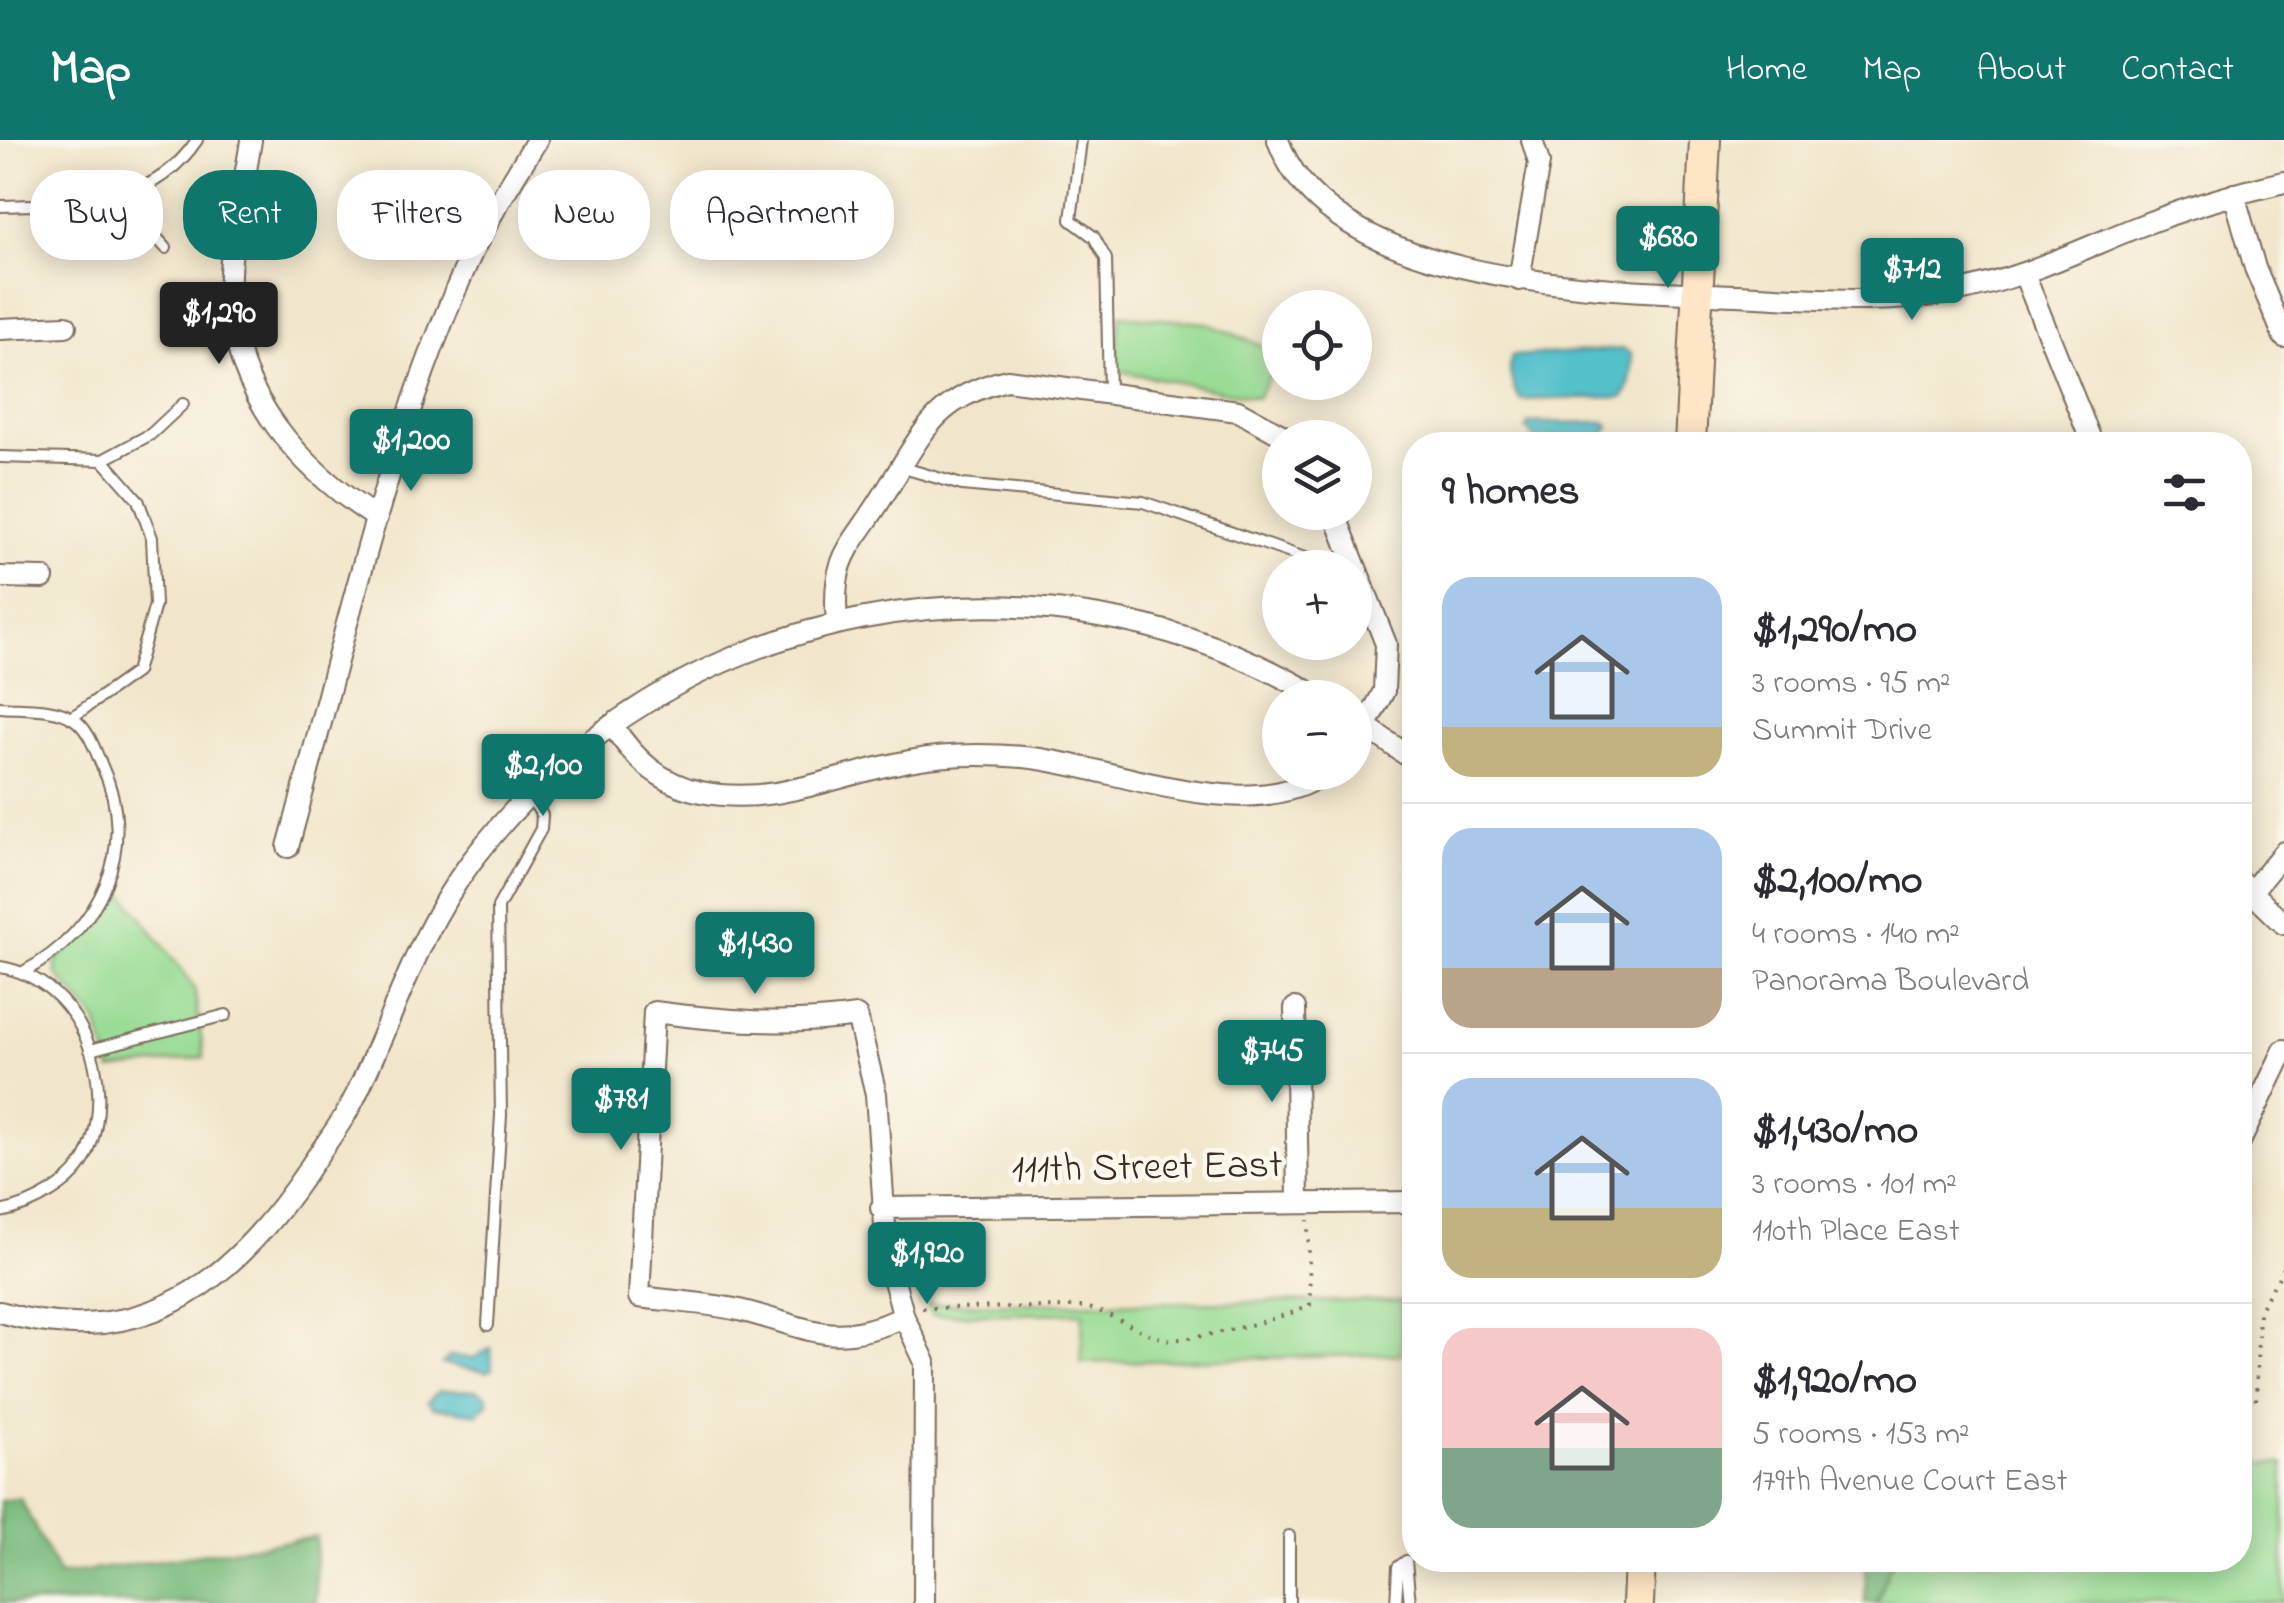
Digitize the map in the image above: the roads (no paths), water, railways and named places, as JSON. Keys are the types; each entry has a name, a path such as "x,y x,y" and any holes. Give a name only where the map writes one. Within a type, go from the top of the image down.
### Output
{"street":[{"path":"250,140 231,264 230,301 237,343 263,410 288,444 332,490 377,518"},
{"path":"288,848 377,518 428,358 467,263 537,140"},
{"path":"1278,140 1311,193 1359,230 1464,266 1519,280 1698,294 1909,299 2024,274 2130,230 2234,194 2284,182"},
{"path":"1519,280 1540,163 1532,140"},
{"path":"1691,432 1705,140"},
{"path":"2234,194 2260,281 2284,337"},
{"path":"2024,274 2088,432"},
{"path":"0,329 66,326"},
{"path":"837,622 834,590 842,558 934,416 979,387 1008,380 1109,392 1238,411 1262,424"},
{"path":"0,577 42,578"},
{"path":"0,1312 56,1325 141,1317 171,1305 239,1258 302,1180 352,1103 433,919 472,860 530,797 613,726 696,674 837,622 918,608 1014,606 1062,610 1160,628 1212,644 1284,680"},
{"path":"1372,609 1386,644 1384,692 1372,710"},
{"path":"613,726 630,752 654,773 672,784 723,796 784,795 876,768 940,756 1055,761 1200,794 1286,790"},
{"path":"1372,737 1402,754"},
{"path":"2252,880 2284,852"},
{"path":"2252,893 2284,924"},
{"path":"1296,1008 1303,1202"},
{"path":"903,1313 878,1328 833,1336 742,1311 639,1297 654,1012 727,1022 812,1022 857,1016 876,1094 886,1254 903,1313 924,1362 928,1396 924,1603"},
{"path":"2252,1117 2284,1050"},
{"name":"111th Street East","path":"881,1208 1402,1202"},
{"path":"1638,1603 1639,1572"}],"lane":[{"path":"163,176 182,162 196,140"},
{"path":"1081,140 1071,220 1094,237 1106,259 1109,392"},
{"path":"0,206 30,205"},
{"path":"163,245 166,248"},
{"path":"0,458 103,460 151,434 183,404"},
{"path":"71,718 136,672 155,605 152,538 143,512 138,500 103,460"},
{"path":"899,467 962,485 1143,502 1282,550"},
{"path":"0,707 71,718 89,737 109,780 119,839 92,916 56,954 25,971"},
{"path":"488,1325 502,1115 498,907 541,829 542,815 530,797"},
{"path":"0,967 25,971 58,994 76,1015 96,1070 96,1106 88,1154 65,1182 0,1212"},
{"path":"90,1050 226,1016"},
{"path":"1289,1536 1289,1603"},
{"path":"1396,1603 1398,1567 1402,1564"},
{"path":"1407,1572 1410,1603"}],"water":[{"path":"1624,349 1631,354 1631,365 1630,382 1623,397 1521,400 1513,385 1512,356"},
{"path":"1605,422 1609,426 1606,432 1529,432 1526,429 1529,423"},
{"path":"491,1348 492,1369 487,1372 442,1364 450,1356 473,1358"},
{"path":"476,1390 487,1396 488,1403 477,1414 432,1407 428,1402 438,1391"}]}
